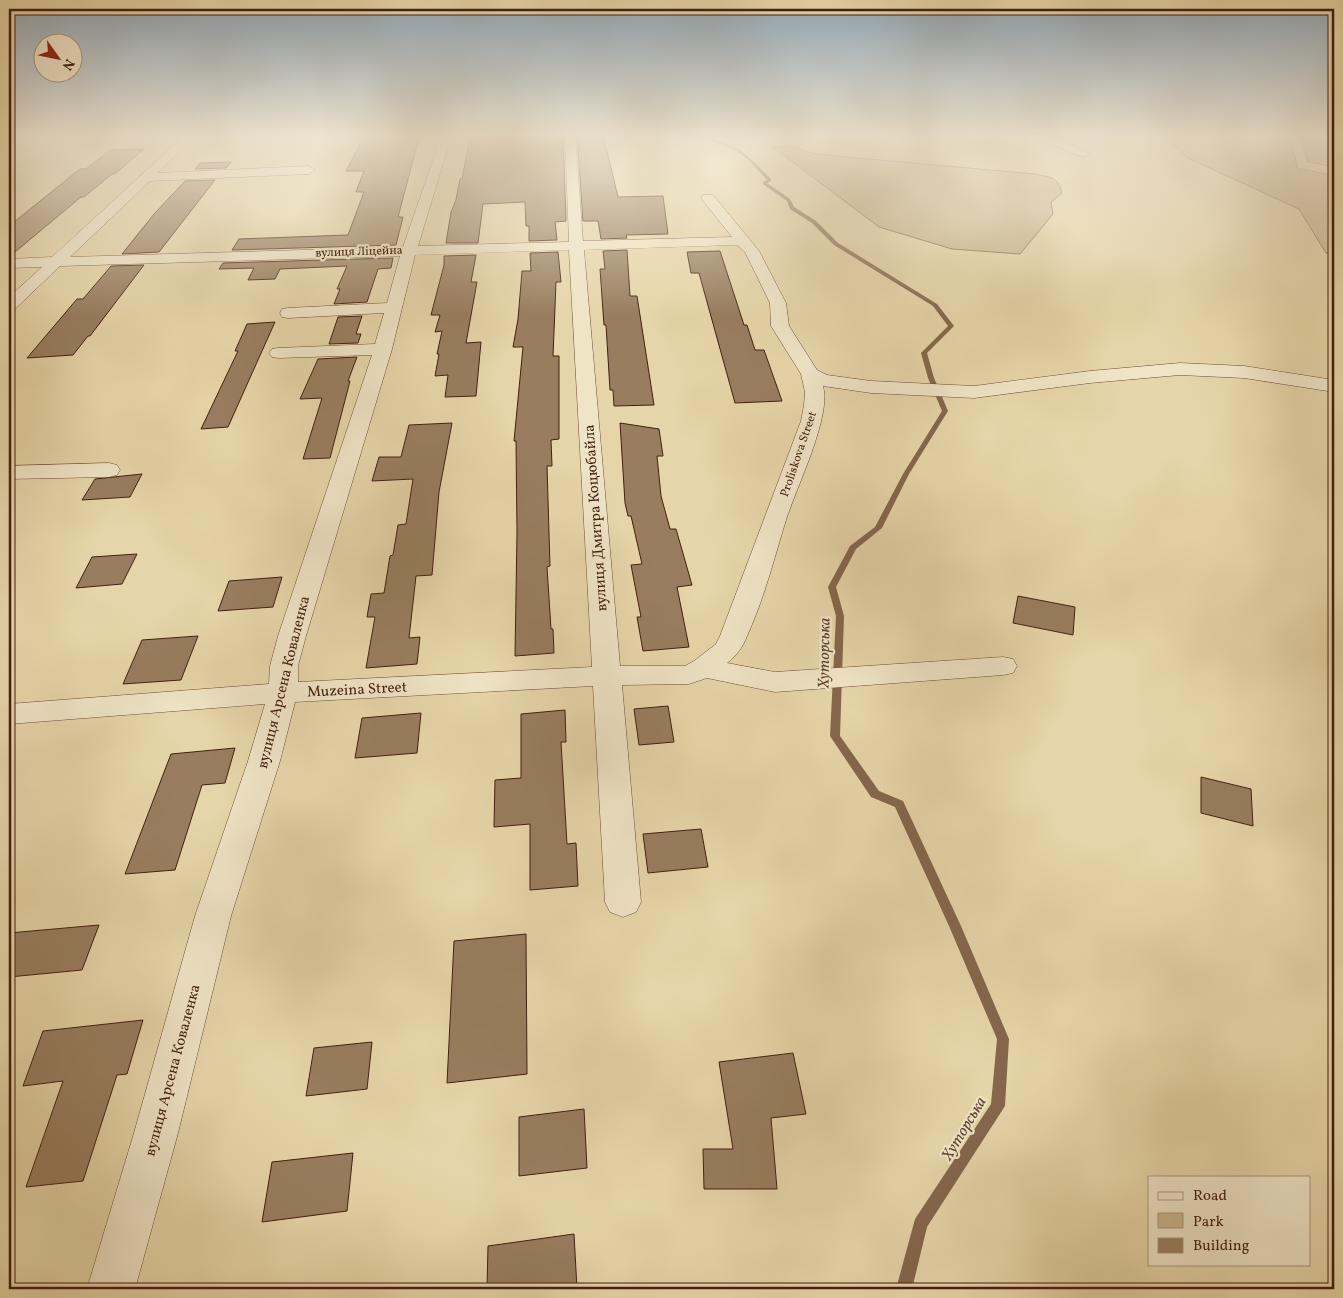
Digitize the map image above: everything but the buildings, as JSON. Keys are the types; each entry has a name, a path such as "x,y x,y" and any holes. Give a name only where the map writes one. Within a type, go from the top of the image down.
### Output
{"street":[{"path":"9,306 128,195"},
{"name":"вулиця Арсена Коваленка","path":"111,1289 156,1132 213,916 264,761 284,693 284,666 292,636 383,349 409,250 427,195"},
{"name":"вулиця Дмитра Коцюбайла","path":"573,195 623,902"},
{"name":"Proliskova Street","path":"704,668 727,649 734,636 761,565 774,520 811,420 815,392 810,374 780,326 778,303 752,251 708,198"},
{"name":"вулиця Ліцейна","path":"9,263 709,240 745,243"},
{"path":"288,313 393,308"},
{"path":"278,353 383,349"},
{"path":"810,374 836,383 903,390 974,392 1090,378 1180,370 1244,372 1334,386"},
{"path":"9,474 110,470"},
{"path":"704,668 775,682 1003,666"},
{"name":"Muzeina Street","path":"9,714 284,693 606,676 688,675 704,668"}],"green space":[{"path":"836,195 1060,195 1051,202 1053,214 1020,254 952,249 879,227"},
{"path":"1268,195 1334,195 1334,254 1326,253 1299,209"}],"waterway":[{"name":"Хуторська","path":"781,195 789,200 792,208 814,222 836,244 935,305 951,326 924,353 931,378 945,411 906,474 878,528 853,548 832,587 840,616 835,736 875,794 899,804 955,926 1003,1039 998,1106 920,1224 904,1289"}]}
